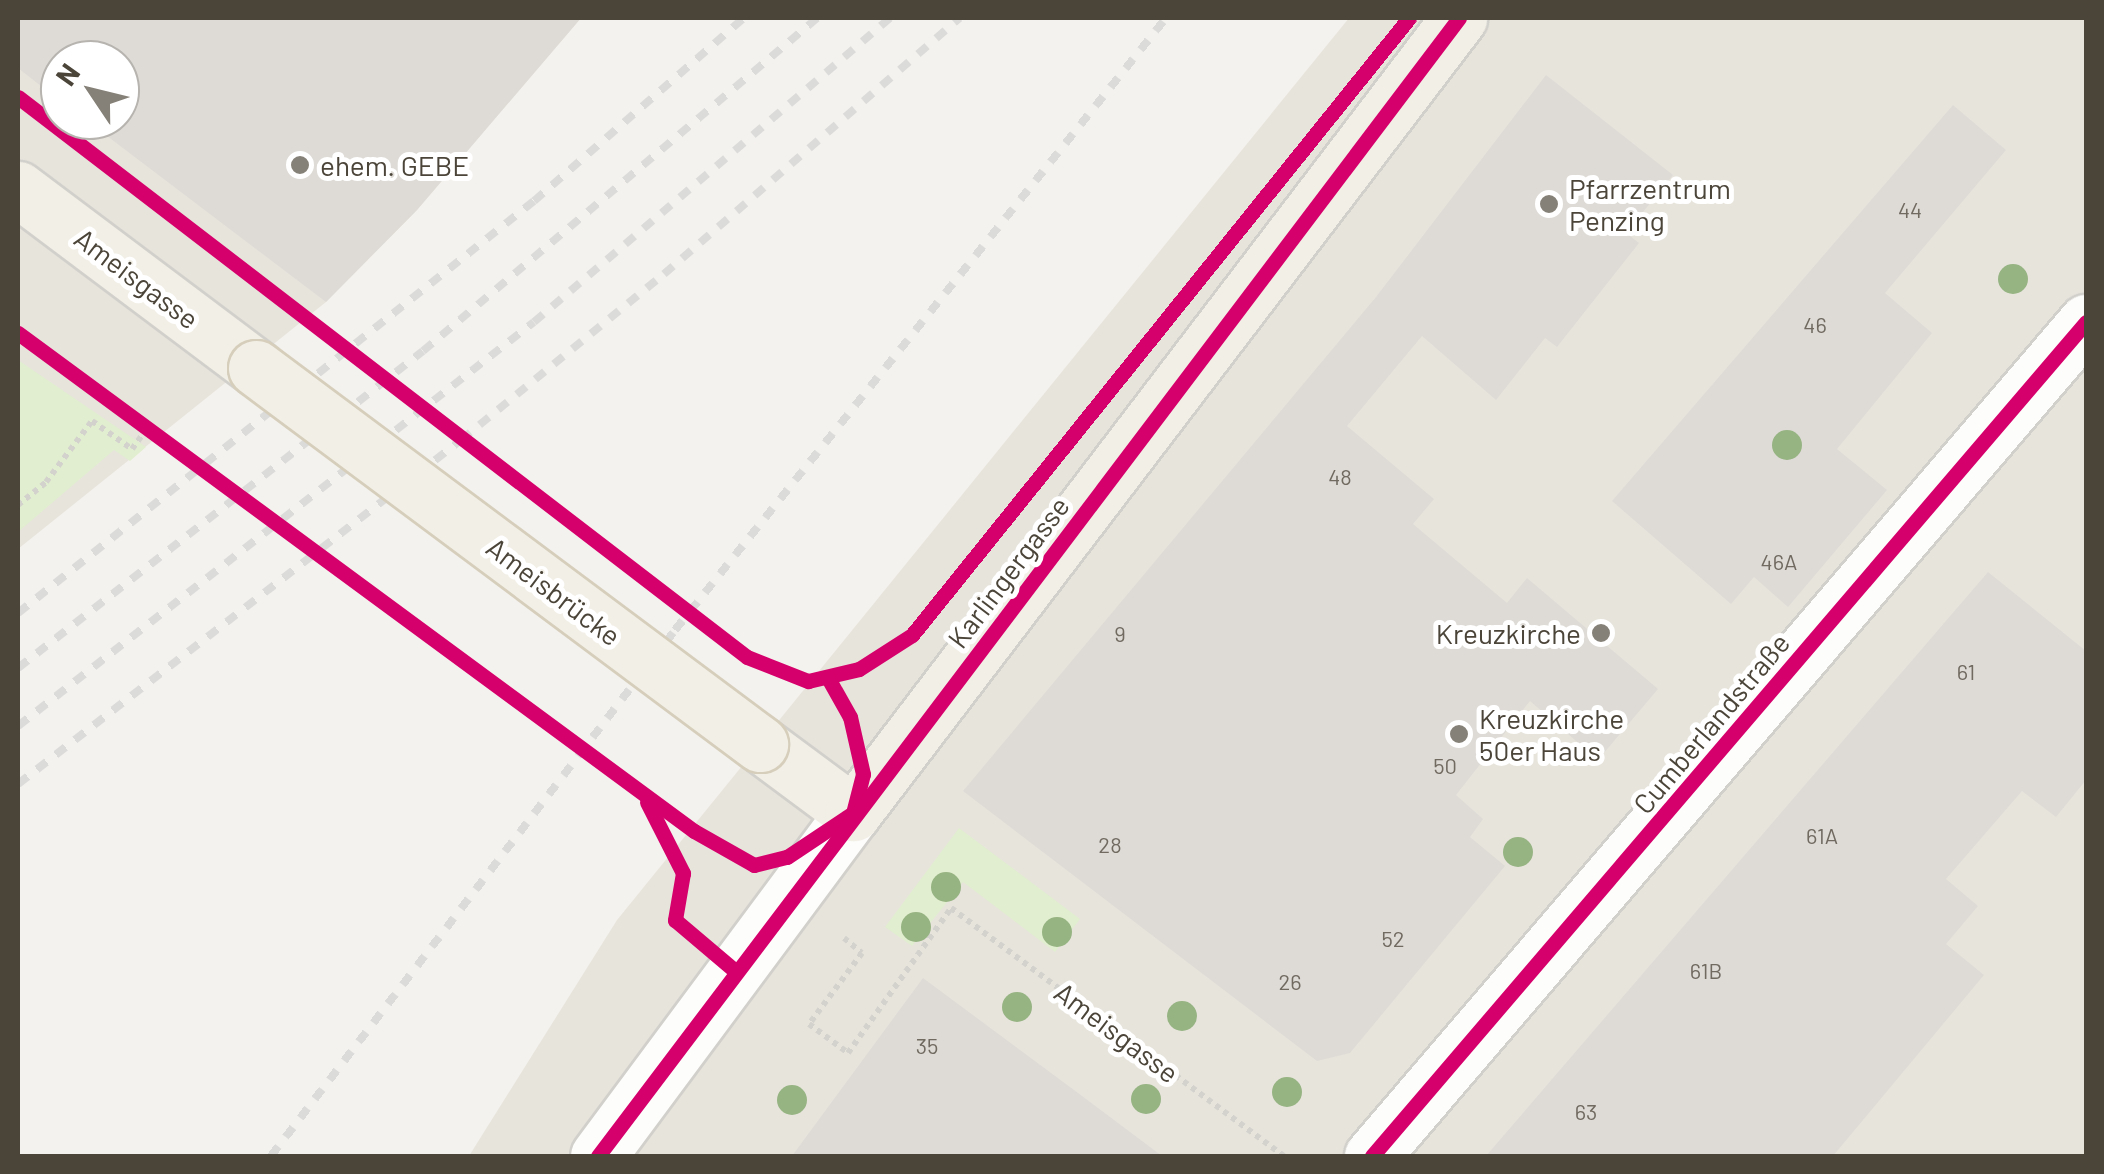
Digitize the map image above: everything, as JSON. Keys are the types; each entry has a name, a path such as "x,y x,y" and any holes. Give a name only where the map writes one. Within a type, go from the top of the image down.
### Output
{"main road":[{"name":"Karlingergasse","path":"853,813 1459,18"},
{"name":"Ameisgasse","path":"18,189 256,368"},
{"name":"Ameisbrücke","path":"256,368 853,813"}],"street":[{"name":"Cumberlandstraße","path":"1372,1156 2086,322"},
{"name":"Karlingergasse","path":"598,1156 853,813"}],"path":[{"path":"18,505 46,482 92,421 132,448 153,432 132,417"}],"shaded area":[{"path":"18,18 581,18 417,210 326,302 18,549"},
{"path":"1349,18 2086,18 2086,1156 469,1156 617,920"}],"green space":[{"path":"18,360 146,447 130,461 114,450 18,532"},
{"path":"959,828 1080,919 1055,952 963,882 912,946 885,927"}],"building":[{"name":"ehem. GEBE","path":"18,18 581,18 417,210 326,302 112,140 140,140 140,40 40,40 40,85 18,68"},
{"path":"1546,75 1673,175 1626,233 1639,243 1557,347 1545,338 1496,400 1422,336 1347,426 1434,499 1413,524 1507,603 1527,578 1658,689 1598,760 1530,701 1456,795 1483,819 1470,837 1505,866 1350,1053 1317,1061 963,791 1376,297"},
{"path":"1953,105 2006,150 1885,293 1932,333 1837,449 1887,490 1788,607 1754,577 1731,604 1612,501"},
{"path":"1988,572 2086,651 2086,780 2056,817 2022,791 1946,879 1978,906 1946,944 1984,975 1833,1156 1486,1156"},
{"path":"923,978 1078,1093 1162,1156 792,1156"}],"railway":[{"path":"18,613 534,201 744,18"},
{"path":"18,668 423,351 817,18"},
{"path":"18,726 534,322 890,18"},
{"path":"18,784 461,440 664,274 960,18"},
{"path":"271,1156 675,630 1166,18"}],"cycle path":[{"path":"18,97 747,657 808,681 859,669 912,635 1409,18"},
{"path":"598,1156 1459,18"},
{"path":"1372,1156 2086,322"},
{"path":"18,333 694,831 754,865 787,857 853,813 863,774 850,717 828,678"},
{"path":"647,802 683,873 675,920 734,970"}],"place":[{"name":"ehem. GEBE","path":"300,165"},
{"name":"Pfarrzentrum Penzing","path":"1549,204"},
{"name":"Kreuzkirche","path":"1601,633"},
{"name":"Kreuzkirche 50er Haus","path":"1459,734"}]}
